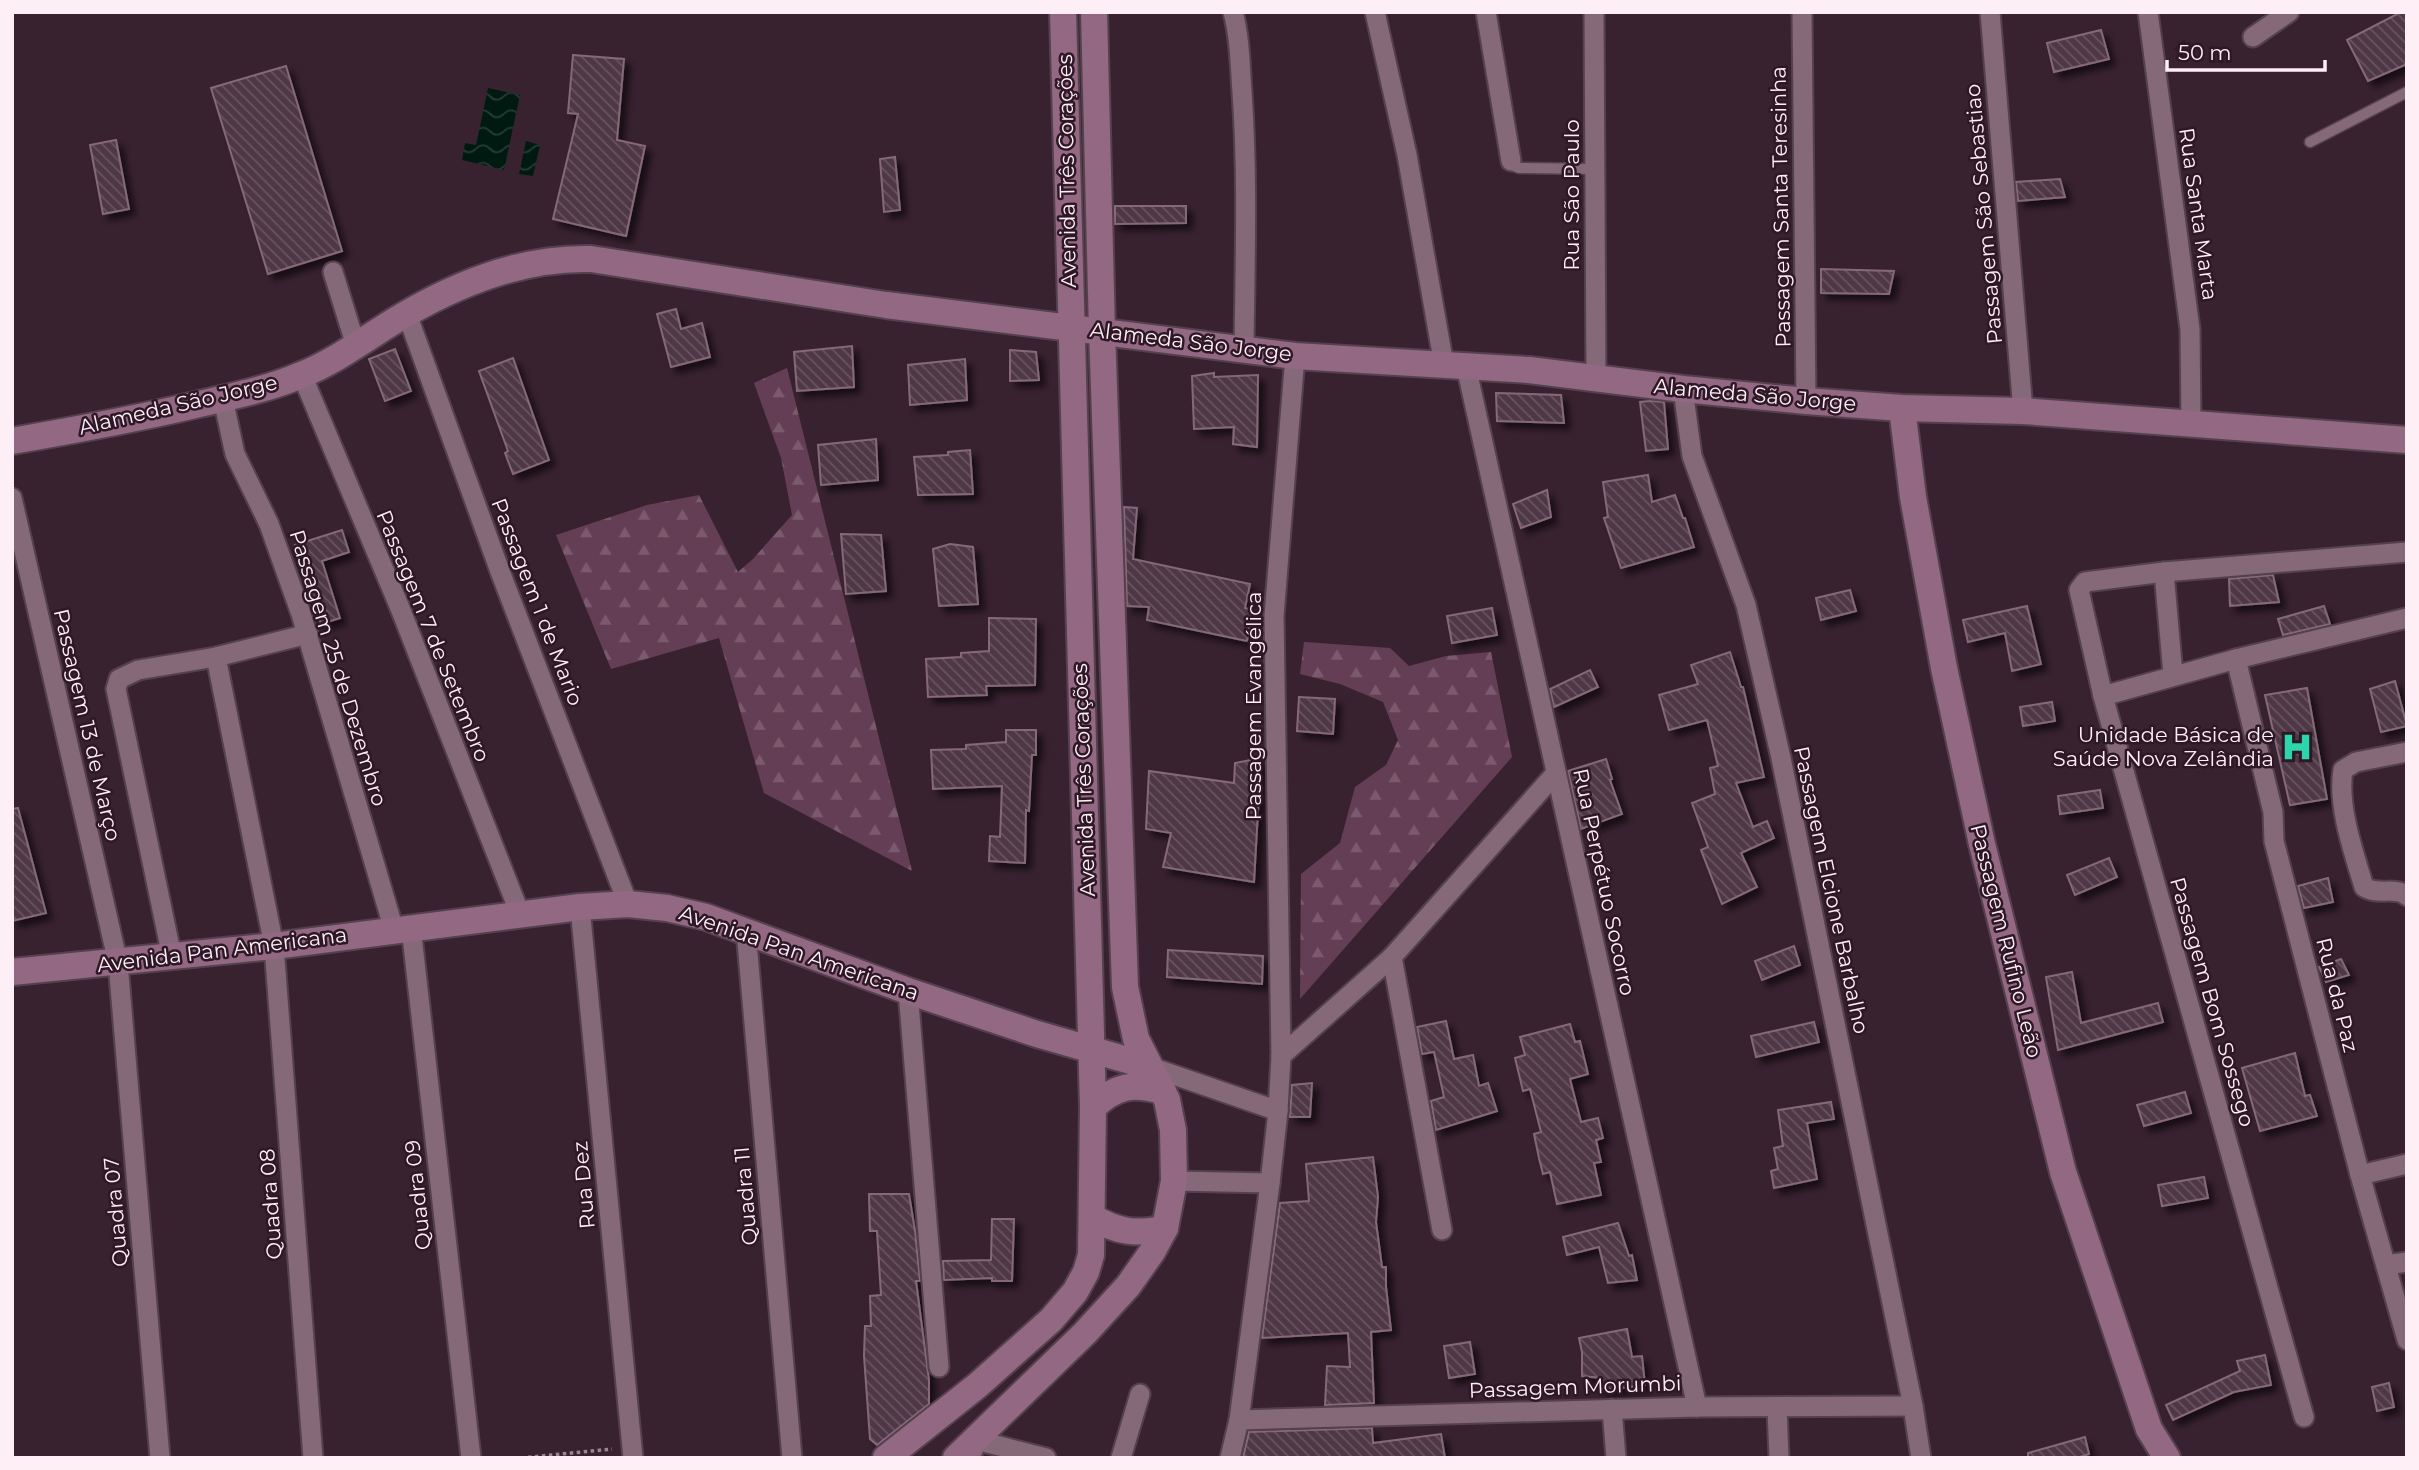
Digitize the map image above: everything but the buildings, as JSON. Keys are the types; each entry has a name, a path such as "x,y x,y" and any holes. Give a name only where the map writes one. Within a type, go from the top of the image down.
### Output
{"street":[{"name":"Avenida Três Corações","path":"886,1458 978,1385 1051,1320 1086,1272 1091,1255 1093,1107 1063,12"},
{"name":"Avenida Três Corações","path":"956,1458 973,1449 1128,1286 1152,1252 1164,1228 1174,1181 1173,1130 1163,1091 1148,1066 1133,1030 1125,987 1102,331 1094,12"},
{"path":"1234,12 1244,125 1246,188 1244,348"},
{"name":"Rua Perpétuo Socorro","path":"1375,12 1455,365 1556,773 1697,1407"},
{"path":"1486,12 1511,161"},
{"name":"Rua São Paulo","path":"1594,12 1595,378"},
{"name":"Passagem Santa Teresinha","path":"1802,12 1806,401"},
{"name":"Passagem São Sebastiao","path":"1990,12 2023,411"},
{"name":"Rua Santa Marta","path":"2148,12 2190,328 2191,423"},
{"path":"2253,37 2289,12"},
{"name":"Alameda São Jorge","path":"12,441 223,399 302,375 407,314 475,279 534,262 565,258 591,259 898,307 1295,356 1530,370 1806,401 1902,408 2023,411 2407,440"},
{"path":"333,272 356,346"},
{"name":"Passagem 1 de Mario","path":"407,314 501,574 628,904"},
{"name":"Passagem Evangélica","path":"1230,1458 1239,1420 1278,1111 1281,1056 1274,616 1295,356"},
{"name":"Passagem 7 de Setembro","path":"302,375 400,608 520,914"},
{"name":"Passagem Elcione Barbalho","path":"1683,389 1692,456 1746,605 1779,746 1913,1406 1921,1458"},
{"name":"Passagem 25 de Dezembro","path":"223,399 235,454 269,524 307,634 398,924"},
{"name":"Passagem Rufino Leão","path":"1902,408 1913,497 1947,681 1982,844 2060,1158 2149,1429 2167,1458"},
{"name":"Passagem 13 de Março","path":"12,498 118,963"},
{"path":"2173,675 2164,572 2407,552"},
{"name":"Passagem Bom Sossego","path":"2164,572 2085,582 2079,590 2079,598 2103,696 2304,1418"},
{"path":"2103,696 2173,675 2407,618"},
{"path":"172,957 116,689 119,679 138,670 216,657 307,634"},
{"name":"Quadra 08","path":"216,657 272,934 313,1458"},
{"name":"Rua da Paz","path":"2236,659 2273,812 2274,841 2360,1175 2407,1340"},
{"path":"2407,752 2356,762 2343,770 2341,781 2349,837 2364,887 2375,892 2401,891 2407,896"},
{"path":"1281,1056 1392,957 1556,773"},
{"name":"Avenida Pan Americana","path":"12,972 172,957 272,934 580,907 628,904 667,908 746,931 908,991 1037,1034 1148,1066 1278,1111"},
{"name":"Rua Dez","path":"580,907 632,1452"},
{"name":"Quadra 09","path":"398,924 471,1458"},
{"name":"Quadra 11","path":"746,931 792,1458"},
{"path":"1392,957 1442,1230"},
{"name":"Quadra 07","path":"118,963 160,1458"},
{"path":"908,991 939,1367"},
{"path":"1093,1107 1106,1095 1124,1087 1142,1086 1163,1091"},
{"path":"2360,1175 2407,1164"},
{"path":"1174,1181 1270,1183"},
{"path":"1092,1217 1108,1227 1127,1232 1164,1228"},
{"path":"2386,1265 2407,1262"},
{"path":"1121,1458 1140,1394"},
{"name":"Passagem Morumbi","path":"1239,1420 1697,1407 1913,1406"},
{"path":"1777,1408 1779,1458"},
{"path":"1612,1409 1616,1458"},
{"path":"973,1449 1046,1458"}],"lane":[{"path":"2311,142 2407,92"},
{"path":"1511,161 1519,168 1595,169"}],"path":[{"path":"521,1458 632,1452"}],"green space":[{"path":"787,368 912,871 764,793 719,638 611,669 556,535 647,505 699,495 738,572 792,515 781,458 754,383"},
{"path":"1304,642 1390,648 1409,666 1446,656 1491,652 1512,757 1300,999 1301,874 1340,843 1355,787 1386,765 1398,740 1383,702 1340,684 1300,674"}],"water":[{"path":"488,88 520,95 504,170 462,160 465,143 476,145"},
{"path":"526,141 540,145 533,176 519,174"}],"place":[{"name":"Unidade Básica de Saúde Nova Zelândia","path":"2297,747"}]}
